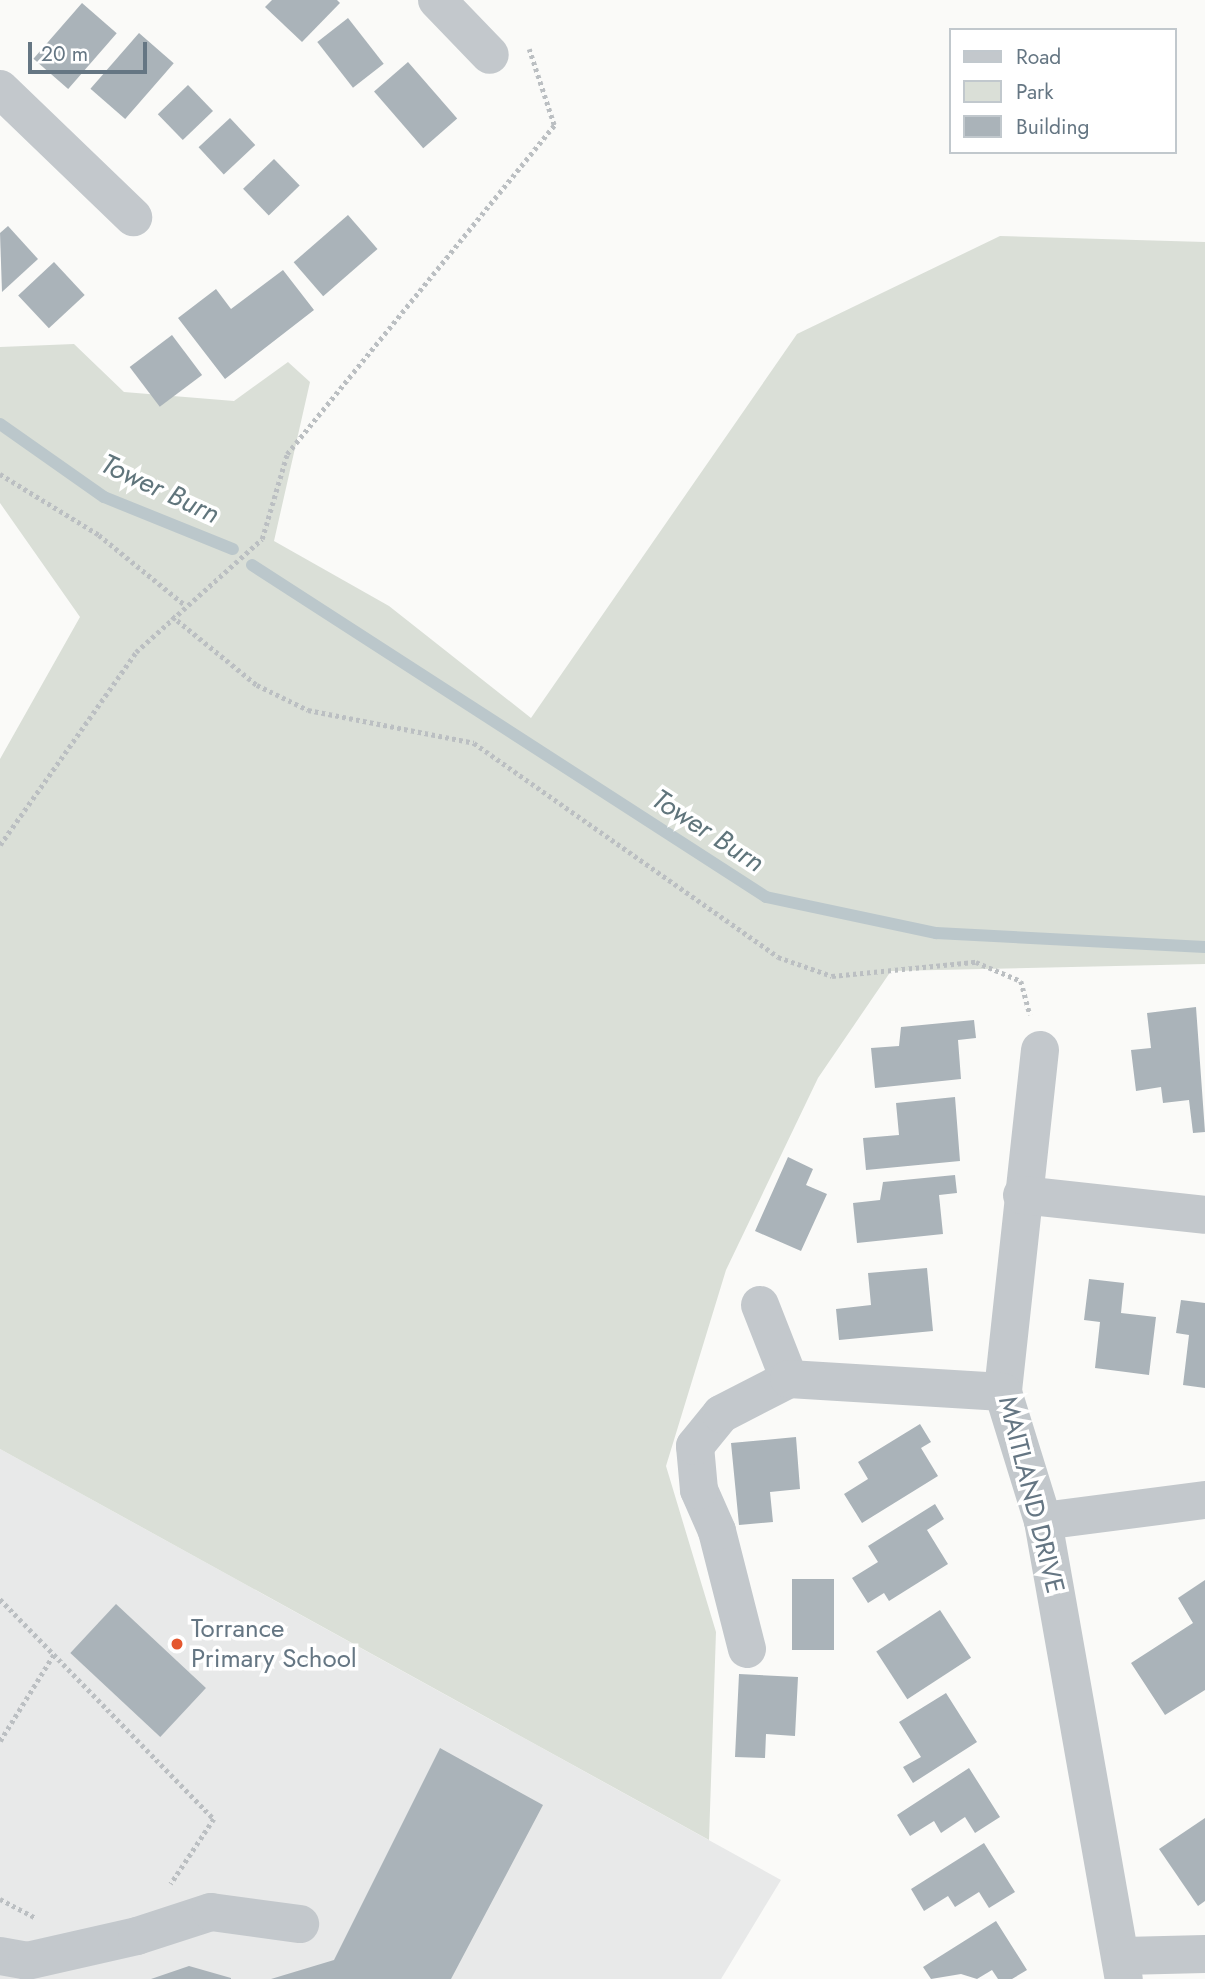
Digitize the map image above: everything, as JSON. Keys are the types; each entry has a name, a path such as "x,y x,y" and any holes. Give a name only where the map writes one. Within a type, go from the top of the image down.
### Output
{"street":[{"path":"436,0 490,55"},
{"path":"0,89 133,217"},
{"name":"MAITLAND DRIVE","path":"1040,1050 1022,1195 1003,1392 1043,1521 1124,1967"},
{"path":"1022,1195 1205,1216"},
{"path":"760,1305 789,1379"},
{"path":"747,1649 717,1531 699,1490 695,1446 722,1413 789,1379 1003,1392"},
{"path":"1043,1521 1205,1500"},
{"path":"0,1956 27,1961 137,1936 211,1912 300,1924"},
{"path":"1124,1967 1205,1954"}],"path":[{"path":"0,845 136,652 184,604 208,592 262,539 287,454 554,125 531,49 490,55"},
{"path":"0,474 99,535 184,604"},
{"path":"172,617 257,685 308,710 474,743 778,957 832,976 976,962 1021,981 1040,1050"},
{"path":"0,1599 214,1819 137,1936"},
{"path":"0,1741 54,1654"}],"shaded area":[{"name":"Torrance Primary School","path":"0,1449 781,1880 721,1979 0,1979"}],"green space":[{"path":"1000,236 1205,242 1205,964 891,971 818,1078 726,1270 666,1466 716,1632 709,1840 0,1449 0,759 80,617 0,503 0,347 74,344 124,392 234,401 288,362 310,382 274,541 389,606 531,718 797,334"}],"building":[{"path":"272,0 337,0 340,3 302,42 265,7"},
{"path":"82,3 117,33 68,89 33,59"},
{"path":"348,18 384,64 353,88 317,42"},
{"path":"139,33 174,63 125,119 90,89"},
{"path":"408,62 457,119 423,148 374,92"},
{"path":"188,85 213,111 183,140 158,114"},
{"path":"230,118 255,145 224,174 199,147"},
{"path":"274,159 300,186 269,215 243,189"},
{"path":"348,215 378,249 323,296 294,262"},
{"path":"8,226 38,259 2,292 0,233"},
{"path":"54,262 85,295 49,328 18,295"},
{"path":"283,270 314,310 225,379 178,318 216,289 231,309"},
{"path":"172,335 202,375 160,407 130,367"},
{"path":"1196,1007 1205,1132 1193,1133 1189,1100 1163,1103 1161,1087 1136,1091 1131,1050 1151,1048 1147,1013"},
{"path":"974,1020 976,1038 958,1040 961,1079 875,1088 871,1048 899,1046 901,1027"},
{"path":"955,1097 960,1161 866,1170 863,1138 899,1135 896,1103"},
{"path":"788,1157 813,1169 806,1185 827,1194 801,1251 755,1231"},
{"path":"955,1175 957,1193 939,1195 943,1234 857,1243 853,1203 880,1200 883,1182"},
{"path":"927,1268 933,1331 839,1340 836,1309 871,1305 868,1273"},
{"path":"1089,1279 1124,1283 1121,1313 1156,1317 1149,1375 1095,1368 1100,1322 1084,1320"},
{"path":"1181,1300 1205,1303 1205,1388 1183,1385 1189,1335 1176,1333"},
{"path":"920,1424 931,1442 921,1448 938,1476 862,1523 844,1494 868,1479 858,1462"},
{"path":"796,1437 800,1489 770,1492 773,1522 739,1525 731,1443"},
{"path":"935,1504 944,1519 927,1530 948,1564 889,1601 884,1593 868,1603 852,1578 878,1562 868,1546"},
{"path":"792,1579 834,1579 834,1650 792,1650"},
{"path":"1205,1580 1205,1690 1165,1715 1131,1663 1193,1623 1178,1598"},
{"path":"116,1604 206,1688 160,1737 70,1653"},
{"path":"940,1610 971,1658 907,1699 876,1651"},
{"path":"739,1674 798,1677 795,1736 766,1734 765,1758 735,1757"},
{"path":"946,1693 977,1742 913,1783 903,1767 921,1757 899,1722"},
{"path":"440,1748 543,1805 451,1979 271,1979 334,1960"},
{"path":"969,1768 1000,1817 975,1833 965,1817 941,1833 934,1821 910,1836 897,1815"},
{"path":"1205,1818 1205,1901 1198,1906 1159,1849"},
{"path":"984,1843 1015,1892 989,1908 979,1892 955,1907 948,1896 924,1911 911,1889"},
{"path":"996,1921 1027,1970 1012,1979 998,1979 992,1970 977,1979 961,1974 931,1979 923,1967"},
{"path":"189,1966 231,1978 231,1979 151,1979"}],"waterway":[{"name":"Tower Burn","path":"0,424 104,497 233,549"},
{"name":"Tower Burn","path":"252,565 766,897 936,933 1205,947"}],"place":[{"name":"Torrance Primary School","path":"177,1644"}]}
